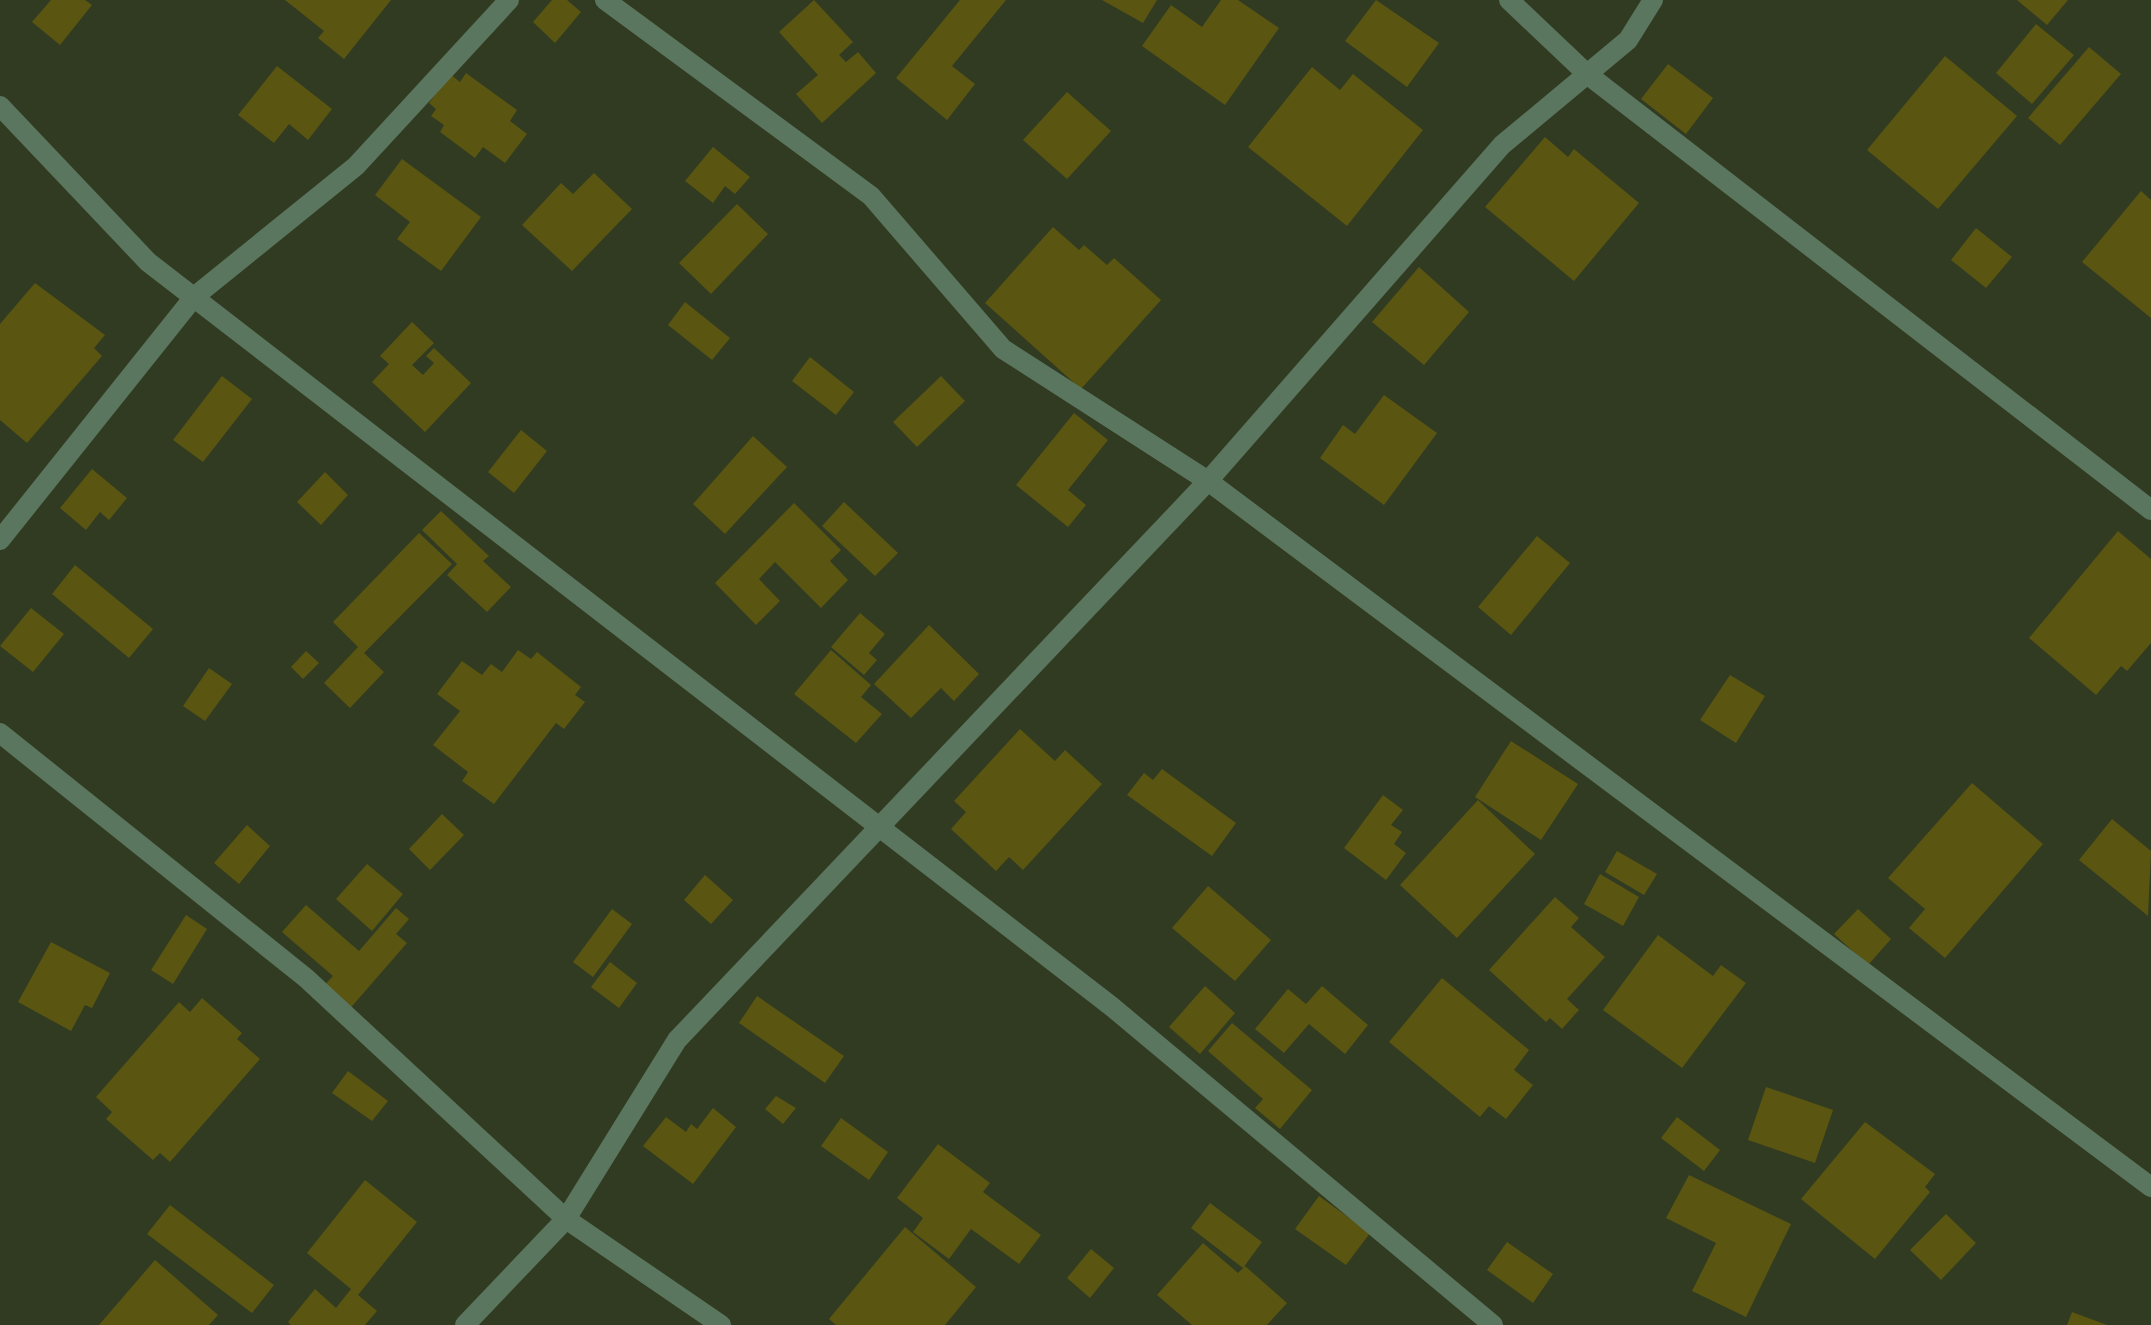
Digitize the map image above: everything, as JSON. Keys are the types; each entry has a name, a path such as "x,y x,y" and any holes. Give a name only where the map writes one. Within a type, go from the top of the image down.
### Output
{"street":[{"path":"0,540 194,297 356,166 509,0"},
{"path":"604,0 871,196 1003,350 1208,482 2151,1187"},
{"path":"1509,0 1587,74 2151,510"},
{"path":"465,1325 566,1219 677,1040 1208,482 1502,145 1628,40 1654,0"},
{"path":"0,106 148,262 1111,1006 1493,1325"},
{"path":"0,733 306,978 566,1219 721,1325"}],"building":[{"path":"51,0 85,0 92,5 60,45 32,22"},
{"path":"285,0 391,0 344,59 318,38 324,31"},
{"path":"552,0 567,0 581,12 555,43 533,22"},
{"path":"814,0 853,42 839,55 846,62 858,52 876,73 822,123 796,94 818,75 779,32"},
{"path":"960,0 1006,0 952,66 975,84 947,120 896,78"},
{"path":"1102,0 1157,0 1143,23"},
{"path":"1221,0 1238,0 1279,28 1225,105 1142,46 1171,5 1202,27"},
{"path":"1376,0 1439,43 1407,87 1345,41"},
{"path":"2017,0 2068,0 2047,25"},
{"path":"2036,24 2074,55 2032,104 1996,73"},
{"path":"2089,47 2121,74 2060,145 2028,118"},
{"path":"1945,56 2017,116 1938,209 1867,150"},
{"path":"1668,64 1713,98 1686,134 1641,99"},
{"path":"277,66 332,109 308,140 289,124 274,143 238,115"},
{"path":"1312,67 1340,90 1353,74 1423,130 1347,226 1248,147"},
{"path":"466,73 517,110 510,121 527,134 505,163 483,147 475,158 440,132 444,125 431,116 436,109 429,103 450,74 460,82"},
{"path":"1067,92 1111,131 1067,179 1023,140"},
{"path":"1545,137 1568,157 1574,149 1639,203 1574,281 1485,207"},
{"path":"713,147 750,177 735,194 725,186 713,203 685,181"},
{"path":"402,159 481,217 441,271 397,239 410,222 375,195"},
{"path":"594,173 632,209 572,271 522,225 561,183 573,194"},
{"path":"2141,191 2151,200 2151,318 2082,262"},
{"path":"737,204 768,234 711,294 679,263"},
{"path":"1053,227 1079,250 1084,245 1107,265 1114,258 1161,300 1081,389 985,303"},
{"path":"1976,228 2012,257 1986,288 1951,260"},
{"path":"1419,267 1469,312 1424,365 1372,322"},
{"path":"35,283 105,335 94,348 102,356 27,443 0,420 0,324"},
{"path":"685,302 730,338 712,360 668,325"},
{"path":"412,322 434,343 412,365 423,375 434,363 426,356 434,348 471,383 425,432 372,382 389,364 380,356"},
{"path":"810,357 854,392 836,415 792,381"},
{"path":"222,376 252,399 203,462 173,440"},
{"path":"941,376 965,401 917,447 893,422"},
{"path":"1384,395 1437,433 1384,505 1320,458 1343,425 1355,434"},
{"path":"1074,413 1108,440 1068,490 1086,505 1068,527 1016,485"},
{"path":"521,430 547,451 514,493 488,472"},
{"path":"753,436 787,467 725,534 693,504"},
{"path":"92,469 127,498 109,520 100,512 86,530 60,508"},
{"path":"325,472 348,495 321,525 297,502"},
{"path":"844,502 898,553 875,576 822,526"},
{"path":"794,503 841,550 830,561 848,580 821,608 775,562 759,579 780,601 756,625 715,583"},
{"path":"441,511 489,556 483,561 511,587 487,612 447,575 457,564 422,530"},
{"path":"2118,531 2151,559 2151,643 2127,671 2121,666 2096,695 2029,638"},
{"path":"419,533 452,564 364,653 384,672 350,708 324,683 358,647 333,622"},
{"path":"1537,536 1570,563 1511,635 1478,607"},
{"path":"75,565 153,629 129,658 52,594"},
{"path":"31,608 64,634 33,672 0,646"},
{"path":"860,613 885,634 869,653 877,660 864,675 831,647"},
{"path":"929,625 979,674 954,701 941,688 911,718 874,684"},
{"path":"518,650 531,659 537,652 581,687 575,695 585,702 564,729 556,723 494,804 462,781 468,772 433,745 460,711 437,694 462,661 482,675 491,664 502,672"},
{"path":"831,650 871,685 861,697 882,714 856,743 794,694"},
{"path":"306,651 319,663 303,679 291,667"},
{"path":"209,668 232,684 205,721 183,706"},
{"path":"1730,675 1765,696 1736,743 1700,720"},
{"path":"1020,729 1055,761 1065,750 1102,784 1023,870 1009,857 996,871 951,829 966,812 954,801"},
{"path":"1511,741 1578,784 1541,840 1475,797"},
{"path":"1162,769 1236,823 1212,856 1127,795 1144,773 1153,780"},
{"path":"1972,783 2043,844 1945,958 1909,928 1925,909 1888,878"},
{"path":"1383,795 1403,810 1391,825 1402,832 1394,844 1406,853 1386,880 1344,848"},
{"path":"1478,800 1535,854 1457,938 1400,885"},
{"path":"442,814 464,835 430,870 409,849"},
{"path":"2112,819 2151,851 2148,916 2079,860"},
{"path":"247,825 270,846 239,884 214,863"},
{"path":"1617,851 1657,874 1644,895 1605,872"},
{"path":"367,864 403,894 372,931 336,899"},
{"path":"1600,874 1639,897 1623,926 1584,904"},
{"path":"705,875 733,900 711,924 684,900"},
{"path":"1208,886 1271,940 1235,981 1172,928"},
{"path":"1555,897 1579,918 1571,927 1605,957 1567,999 1579,1010 1562,1029 1550,1018 1546,1022 1489,970"},
{"path":"306,905 359,951 396,908 409,919 396,934 407,943 347,1012 321,989 333,976 282,932"},
{"path":"612,909 632,924 593,977 573,962"},
{"path":"1858,909 1891,939 1868,965 1834,934"},
{"path":"186,915 207,929 173,984 151,970"},
{"path":"1658,935 1713,976 1721,965 1746,983 1682,1068 1603,1010"},
{"path":"51,942 110,973 92,1008 85,1005 71,1031 18,1002"},
{"path":"610,962 637,983 619,1008 591,987"},
{"path":"1442,978 1529,1050 1514,1070 1533,1085 1506,1119 1489,1106 1480,1117 1389,1042"},
{"path":"1205,986 1235,1013 1200,1054 1169,1027"},
{"path":"1322,986 1368,1025 1345,1054 1309,1024 1284,1053 1255,1029 1288,989 1306,1004"},
{"path":"757,996 844,1056 825,1083 739,1023"},
{"path":"202,998 242,1033 237,1039 260,1059 170,1162 160,1153 153,1160 106,1119 112,1112 96,1097 179,1002 190,1012"},
{"path":"1232,1023 1312,1090 1280,1129 1255,1108 1263,1099 1208,1051"},
{"path":"348,1071 388,1101 372,1121 332,1093"},
{"path":"1766,1087 1833,1110 1815,1163 1748,1140"},
{"path":"776,1096 796,1108 783,1124 765,1109"},
{"path":"713,1108 736,1127 693,1184 643,1146 666,1117 686,1132 691,1124 697,1129"},
{"path":"1677,1117 1720,1150 1704,1171 1661,1138"},
{"path":"841,1118 888,1152 869,1180 821,1146"},
{"path":"1865,1122 1935,1174 1925,1187 1930,1192 1875,1259 1801,1199"},
{"path":"938,1144 990,1183 983,1192 1041,1235 1019,1264 971,1229 949,1259 913,1232 923,1218 897,1198"},
{"path":"1689,1175 1791,1224 1746,1317 1692,1291 1716,1243 1666,1218"},
{"path":"365,1180 417,1222 358,1295 377,1311 365,1325 291,1325 288,1322 315,1289 336,1308 351,1289 307,1253"},
{"path":"1319,1196 1370,1233 1346,1265 1295,1229"},
{"path":"1210,1203 1262,1242 1243,1268 1191,1228"},
{"path":"170,1205 274,1285 252,1313 147,1234"},
{"path":"1946,1214 1976,1243 1941,1280 1910,1250"},
{"path":"905,1227 976,1287 945,1325 836,1325 829,1319"},
{"path":"1507,1242 1553,1274 1533,1303 1487,1270"},
{"path":"1203,1243 1238,1273 1245,1266 1287,1303 1267,1325 1192,1325 1157,1295"},
{"path":"1091,1249 1114,1268 1090,1298 1067,1278"},
{"path":"155,1260 218,1315 209,1325 99,1325"},
{"path":"2072,1312 2107,1325 2067,1325"}]}
